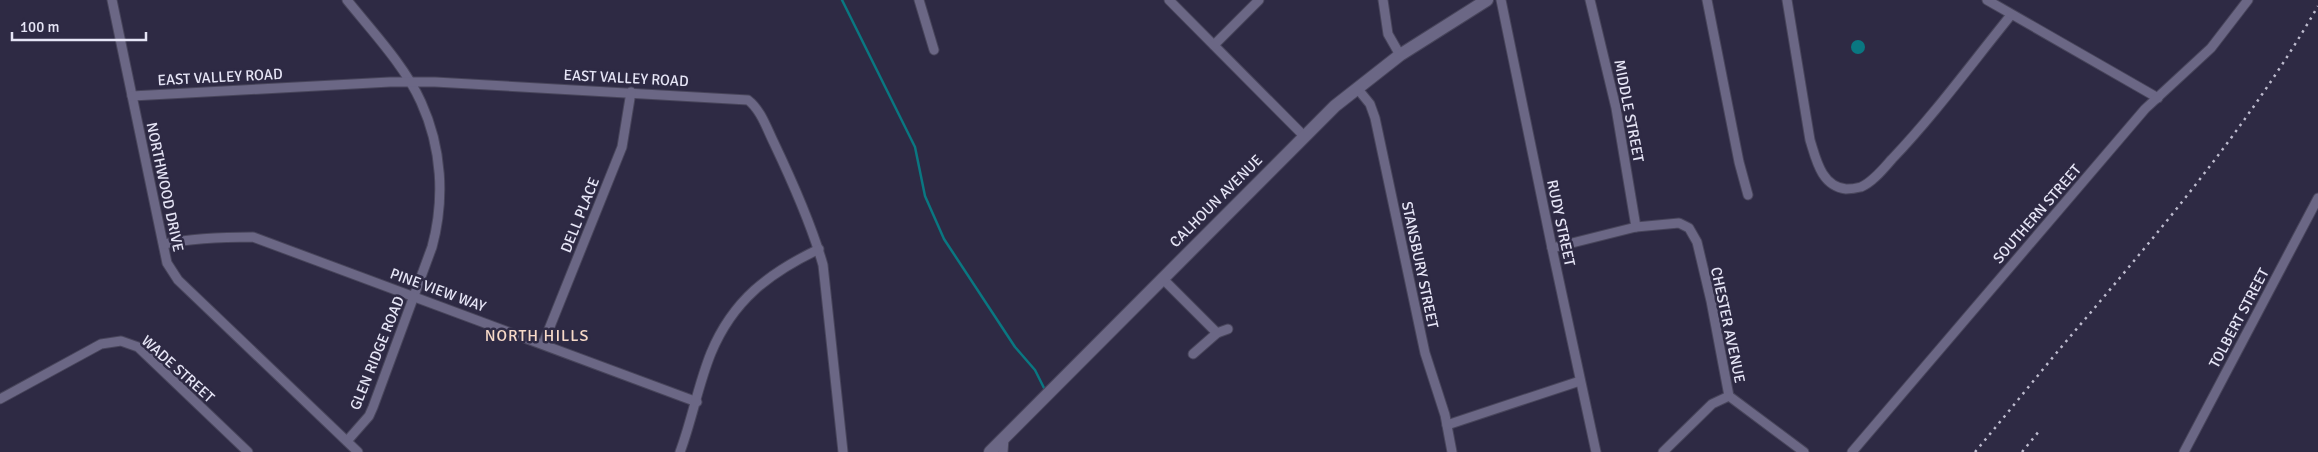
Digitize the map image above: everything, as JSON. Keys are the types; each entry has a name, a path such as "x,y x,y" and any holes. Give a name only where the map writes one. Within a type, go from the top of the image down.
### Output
{"street":[{"name":"NORTHWOOD DRIVE","path":"112,0 167,264 178,280 358,452"},
{"name":"GLEN RIDGE ROAD","path":"347,0 409,82 420,100 428,122 439,168 441,196 439,223 432,247 373,407 369,416 347,442"},
{"path":"919,0 934,50"},
{"path":"1169,0 1304,136"},
{"path":"1214,45 1259,0"},
{"path":"1383,0 1388,34 1400,55"},
{"name":"CALHOUN AVENUE","path":"990,452 1304,136 1357,88 1400,55 1486,0"},
{"name":"RUDY STREET","path":"1501,0 1596,452"},
{"name":"MIDDLE STREET","path":"1590,0 1616,108 1636,227"},
{"path":"1707,0 1739,162 1748,195"},
{"path":"1787,0 1808,131 1815,159 1820,171 1827,179 1845,189 1861,186 1889,162 1913,137 2011,15"},
{"path":"1987,0 2158,98"},
{"name":"SOUTHERN STREET","path":"1852,452 2145,109 2211,48 2248,0"},
{"name":"EAST VALLEY ROAD","path":"132,96 409,82 742,98 753,103 789,174 819,249 827,290 843,452"},
{"name":"STANSBURY STREET","path":"1357,88 1370,104 1375,118 1425,353 1447,425 1452,452"},
{"name":"DELL PLACE","path":"543,344 622,147 631,92"},
{"name":"TOLBERT STREET","path":"2184,452 2318,198"},
{"name":"CHESTER AVENUE","path":"1636,227 1679,223 1688,228 1696,242 1711,301 1729,396 1804,452"},
{"path":"1552,248 1636,227"},
{"name":"PINE VIEW WAY","path":"164,244 230,236 253,237 697,402"},
{"path":"680,452 711,354 728,320 743,301 773,273 819,249"},
{"path":"1162,278 1217,333"},
{"path":"1192,354 1217,333 1228,329"},
{"name":"WADE STREET","path":"0,399 102,344 121,341 138,347 248,452"},
{"path":"1447,425 1580,381"},
{"path":"1663,452 1712,404 1729,396"},
{"path":"1003,452 1004,438"}],"shaded area":[{"path":"1858,40 1863,42 1865,47 1863,52 1858,54 1853,52 1851,47 1853,42"}],"waterway":[{"path":"842,0 915,147 925,196 944,239 1015,347 1035,370 1045,390"}],"railway":[{"path":"1975,452 2209,168 2266,89 2318,6"},
{"path":"2022,452 2040,430"}],"district":[{"name":"NORTH HILLS","path":"537,335"}]}
